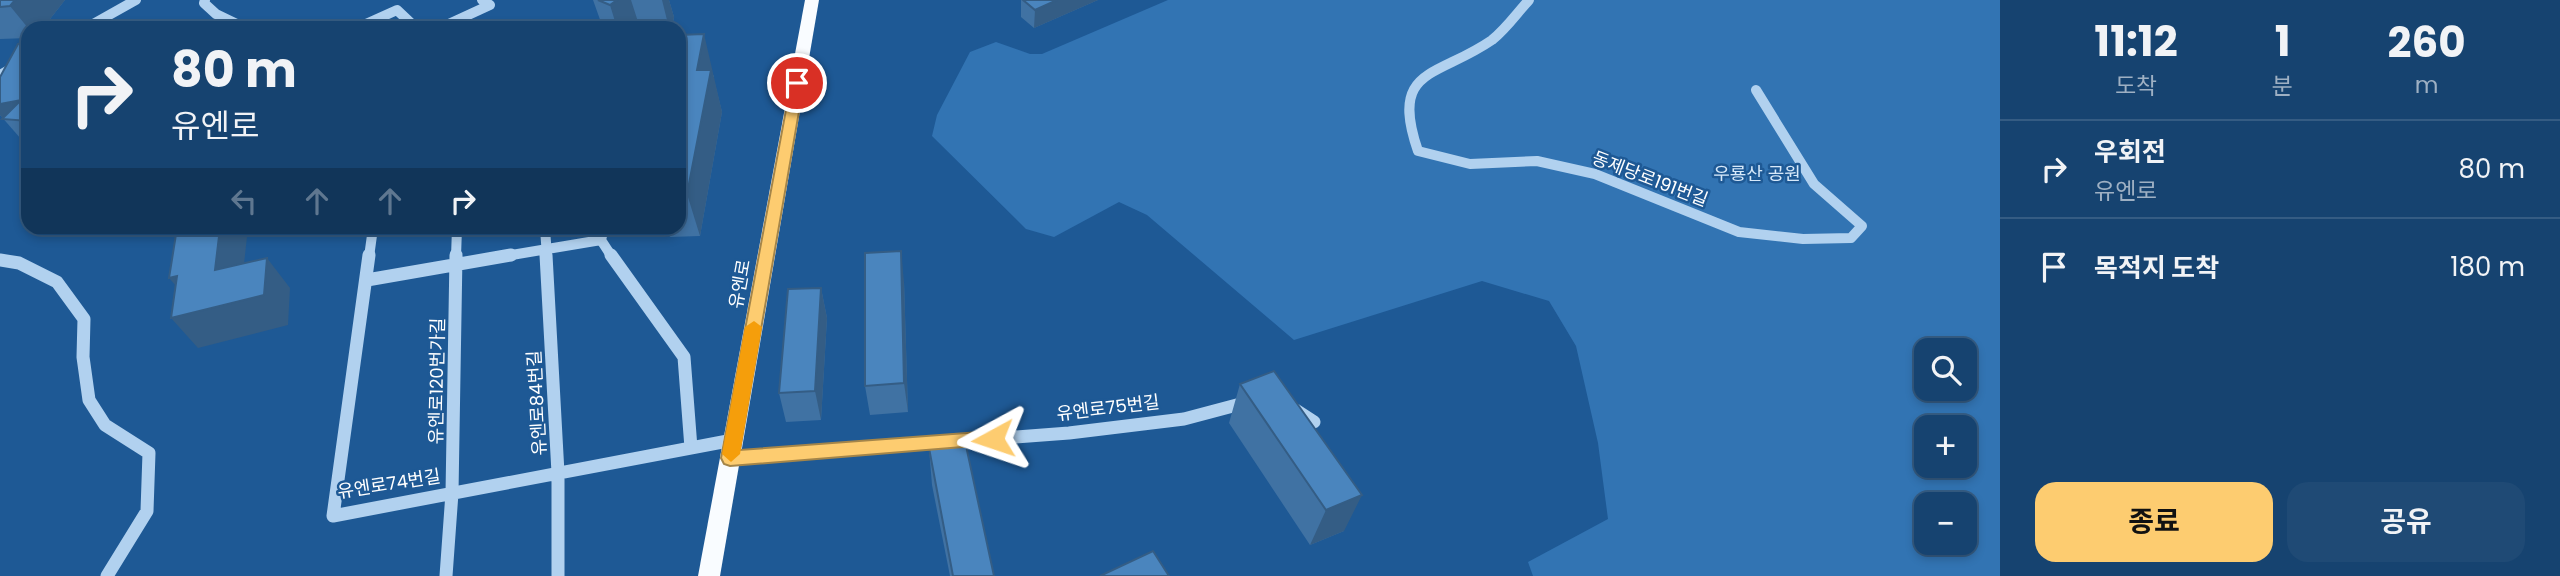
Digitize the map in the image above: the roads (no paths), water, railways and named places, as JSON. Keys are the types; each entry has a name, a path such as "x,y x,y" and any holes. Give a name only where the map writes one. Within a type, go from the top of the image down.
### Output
{"main road":[{"name":"유엔로","path":"709,576 812,0"}],"street":[{"path":"98,21 136,0"},
{"path":"205,0 204,3 216,14 230,21"},
{"path":"457,21 490,5 482,0"},
{"name":"동제당로191번길","path":"1529,0 1492,40 1417,79 1407,104 1409,129 1418,151 1470,164 1537,161 1595,174 1739,232 1802,239 1852,238 1862,226 1814,184 1756,90"},
{"path":"0,75 21,64"},
{"name":"유엔로74번길","path":"372,235 333,516 691,448 732,449"},
{"name":"유엔로120번가길","path":"446,576 452,493 457,235"},
{"name":"유엔로84번길","path":"546,235 558,473 558,576"},
{"path":"367,280 547,249 599,235"},
{"path":"604,235 647,309 684,357 691,448"},
{"path":"0,260 19,263 57,282 84,318 83,357 89,400 105,425 149,453 146,511 107,576"},
{"name":"유엔로75번길","path":"732,449 1069,433 1184,419 1272,398 1314,422"}],"lane":[{"path":"373,21 397,10 409,21"}],"park label":[{"name":"우룡산 공원","path":"1757,174"}]}
